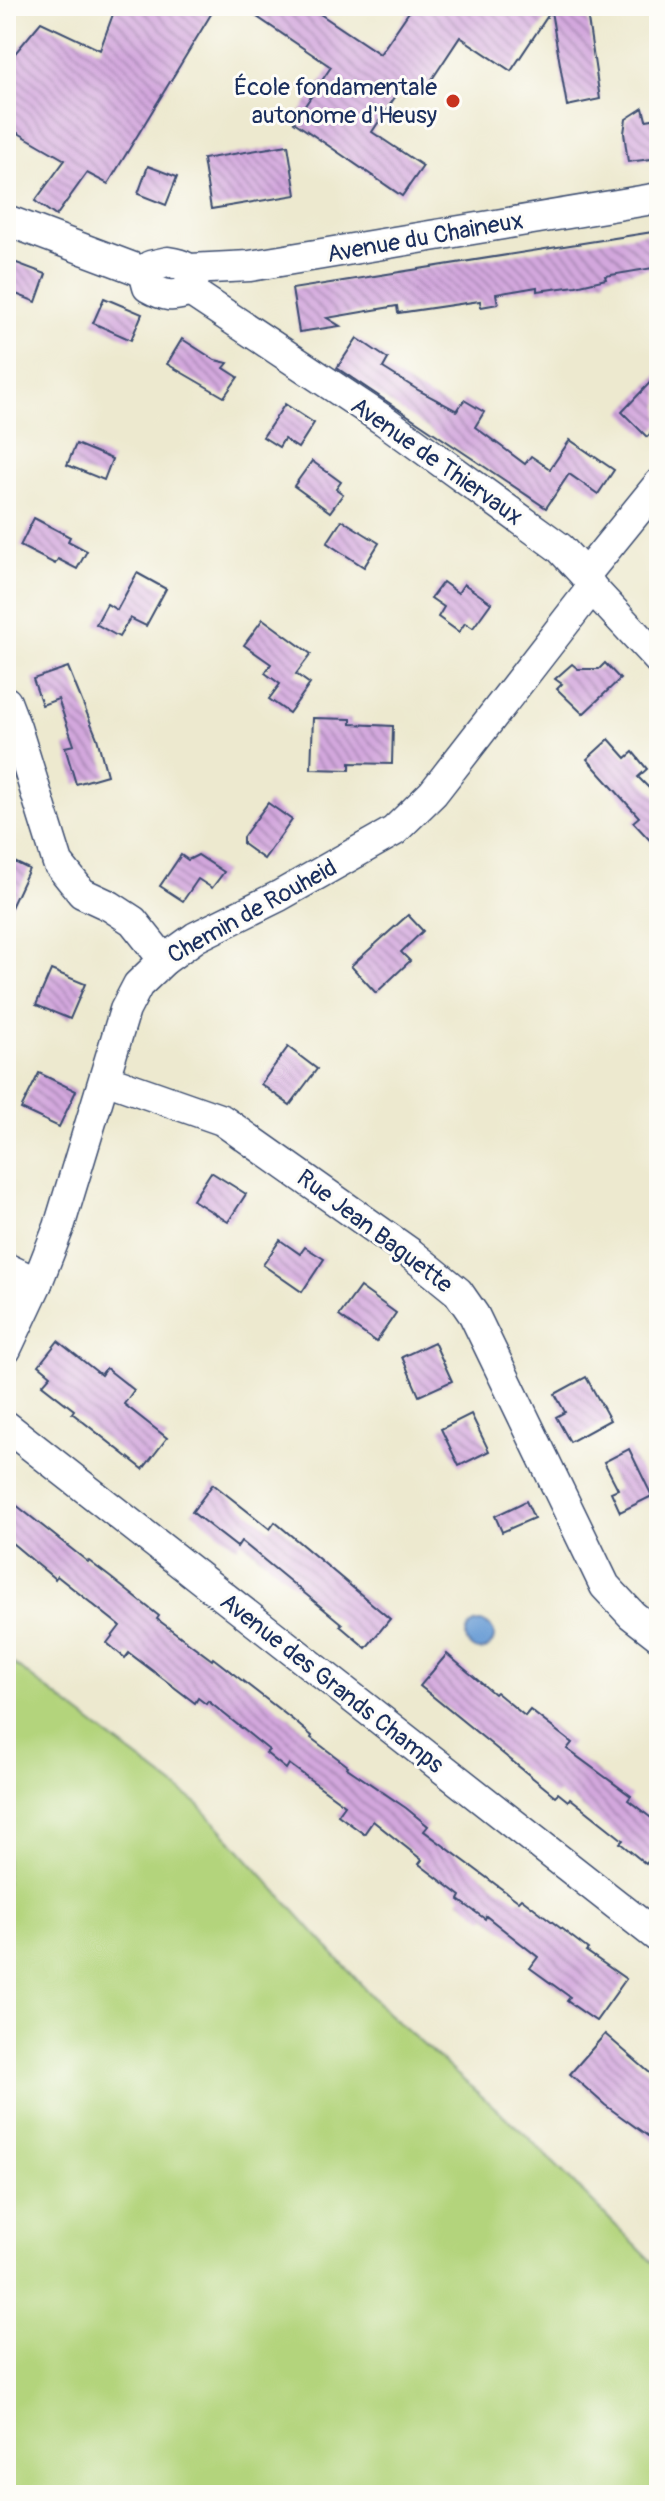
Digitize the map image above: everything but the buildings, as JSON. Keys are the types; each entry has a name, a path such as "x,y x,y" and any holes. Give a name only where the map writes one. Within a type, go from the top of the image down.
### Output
{"street":[{"name":"Avenue du Chaineux","path":"190,280 250,266 659,198"},
{"path":"6,220 144,272 148,287 162,295 176,296 190,280"},
{"name":"Avenue de Thiervaux","path":"190,280 560,548 659,660"},
{"name":"Chemin de Rouheid","path":"6,1349 59,1227 125,1010 138,985 164,960 196,937 279,896 394,831 433,793 659,484"},
{"path":"6,702 58,863 82,893 133,921 164,960"},
{"name":"Rue Jean Baguette","path":"105,1079 222,1120 410,1253 458,1292 474,1315 605,1586 632,1615 659,1636"},
{"path":"6,1268 37,1283"},
{"name":"Avenue des Grands Champs","path":"6,1426 659,1938"}],"green space":[{"path":"6,1658 199,1805 386,2012 527,2136 659,2269 659,2495 6,2495"}],"water":[{"path":"480,1622 490,1626 494,1636 490,1646 480,1650 470,1646 466,1636 470,1626"}],"place":[{"name":"École fondamentale autonome d'Heusy","path":"453,101"}]}
